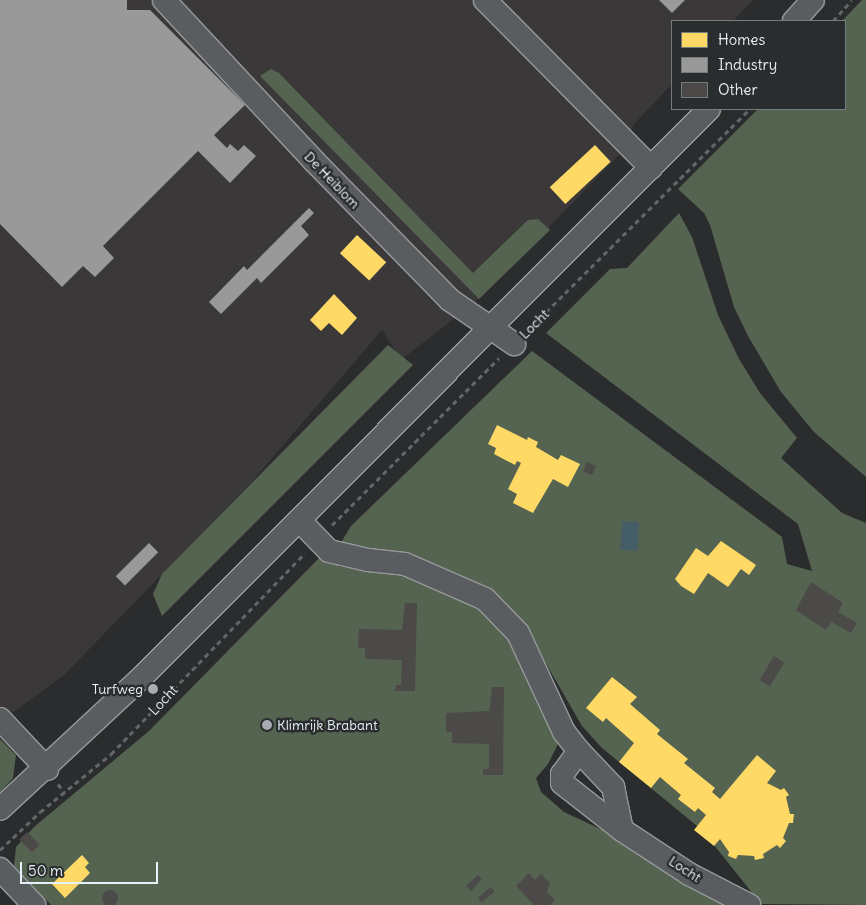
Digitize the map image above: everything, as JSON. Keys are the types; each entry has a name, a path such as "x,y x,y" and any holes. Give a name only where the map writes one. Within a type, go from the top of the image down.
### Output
{"street":[{"name":"De Heiblom","path":"164,0 314,161 450,300 514,344"},
{"path":"486,0 651,168"},
{"path":"795,20 813,0"},
{"name":"Locht","path":"0,809 47,769 299,520 708,110"},
{"path":"299,520 329,551 368,560 405,564 485,599 518,633 564,732 613,787 622,830"},
{"path":"0,719 47,769"},
{"name":"Locht","path":"579,751 562,774 562,783 622,830 689,874 749,905"},
{"path":"0,870 34,905"}],"path":[{"path":"833,20 852,0"},
{"name":"Locht","path":"0,851 40,812 111,754 318,540 749,110"}],"shaded area":[{"path":"0,0 753,0 734,20 671,20 671,85 634,124 620,154 479,299 401,360 382,330 250,484 64,675 0,722"}],"green space":[{"path":"862,0 866,0 866,477 814,432 781,392 748,336 734,307 710,225 704,213 678,189 757,110 846,110 846,20 843,20"},
{"path":"271,69 279,73 473,273 528,220 538,219 550,230 479,299 260,76"},
{"path":"679,213 692,237 718,315 739,359 760,393 797,438 781,458 842,513 866,523 866,905 761,904 702,830 602,748 582,726 537,648 517,621 339,546 351,526 532,351 782,537 787,564 812,571 798,524 546,333 610,269 627,268"},
{"path":"388,345 413,365 162,616 153,594 162,574"},
{"path":"325,552 339,554 340,567 401,571 477,606 515,646 559,742 548,764 536,778 541,792 564,812 624,840 737,905 51,905 14,866 16,847 34,827 149,731"},
{"path":"0,739 16,755 13,778 0,792"}],"water":[{"path":"622,521 639,522 637,551 620,550"}],"building: Homes":[{"path":"595,145 611,162 565,204 550,187"},
{"path":"357,235 386,262 369,281 340,253"},
{"path":"334,294 357,318 342,335 329,323 321,331 310,320"},
{"path":"497,425 527,440 528,437 538,442 536,447 558,460 561,455 580,464 568,487 553,479 533,513 513,503 517,494 508,489 521,463 517,461 515,465 494,454 496,448 488,444"},
{"path":"721,541 756,565 749,575 741,569 728,587 708,573 694,594 681,586 675,579 696,548 708,556"},
{"path":"612,677 637,697 630,704 660,730 657,734 688,759 684,763 715,788 712,792 720,799 757,755 776,771 767,783 781,790 784,788 789,795 786,797 790,814 794,814 793,823 789,823 783,838 786,841 780,848 777,845 763,854 764,858 755,860 754,856 738,855 736,859 728,856 729,852 720,839 714,846 694,830 706,815 698,808 695,812 678,799 681,795 660,777 651,788 619,762 634,743 606,718 603,722 586,708"},
{"path":"82,855 89,863 85,867 90,873 65,898 52,884"}],"building: Industry":[{"path":"0,0 127,0 127,10 150,10 245,105 214,135 227,148 230,144 238,151 244,145 256,156 230,183 198,151 103,246 114,258 95,277 83,266 62,287 0,224"},
{"path":"659,0 685,0 672,13"},
{"path":"309,208 314,213 301,226 309,235 261,283 257,278 221,314 209,302 244,266 247,270"},
{"path":"149,543 158,552 125,585 116,576"}],"building: Other":[{"path":"587,462 596,466 592,475 583,471"},
{"path":"811,582 843,603 838,612 857,623 851,633 832,622 836,615 826,630 796,610"},
{"path":"405,603 417,603 415,691 395,691 396,685 401,685 402,660 365,659 365,648 358,648 359,629 402,630"},
{"path":"774,656 784,662 770,686 760,680"},
{"path":"492,687 504,687 503,775 483,775 483,769 489,769 489,744 452,743 452,732 446,732 446,713 489,711 489,714"},
{"path":"27,832 40,845 32,853 19,840"},
{"path":"529,873 535,880 541,874 550,883 547,892 555,900 550,905 534,905 516,886"},
{"path":"478,875 482,879 471,891 466,886"},
{"path":"491,887 495,892 482,902 478,898"},
{"path":"110,890 118,898 110,906 102,898"}],"place":[{"name":"Turfweg","path":"153,689"},
{"name":"Klimrijk Brabant","path":"267,725"}]}
